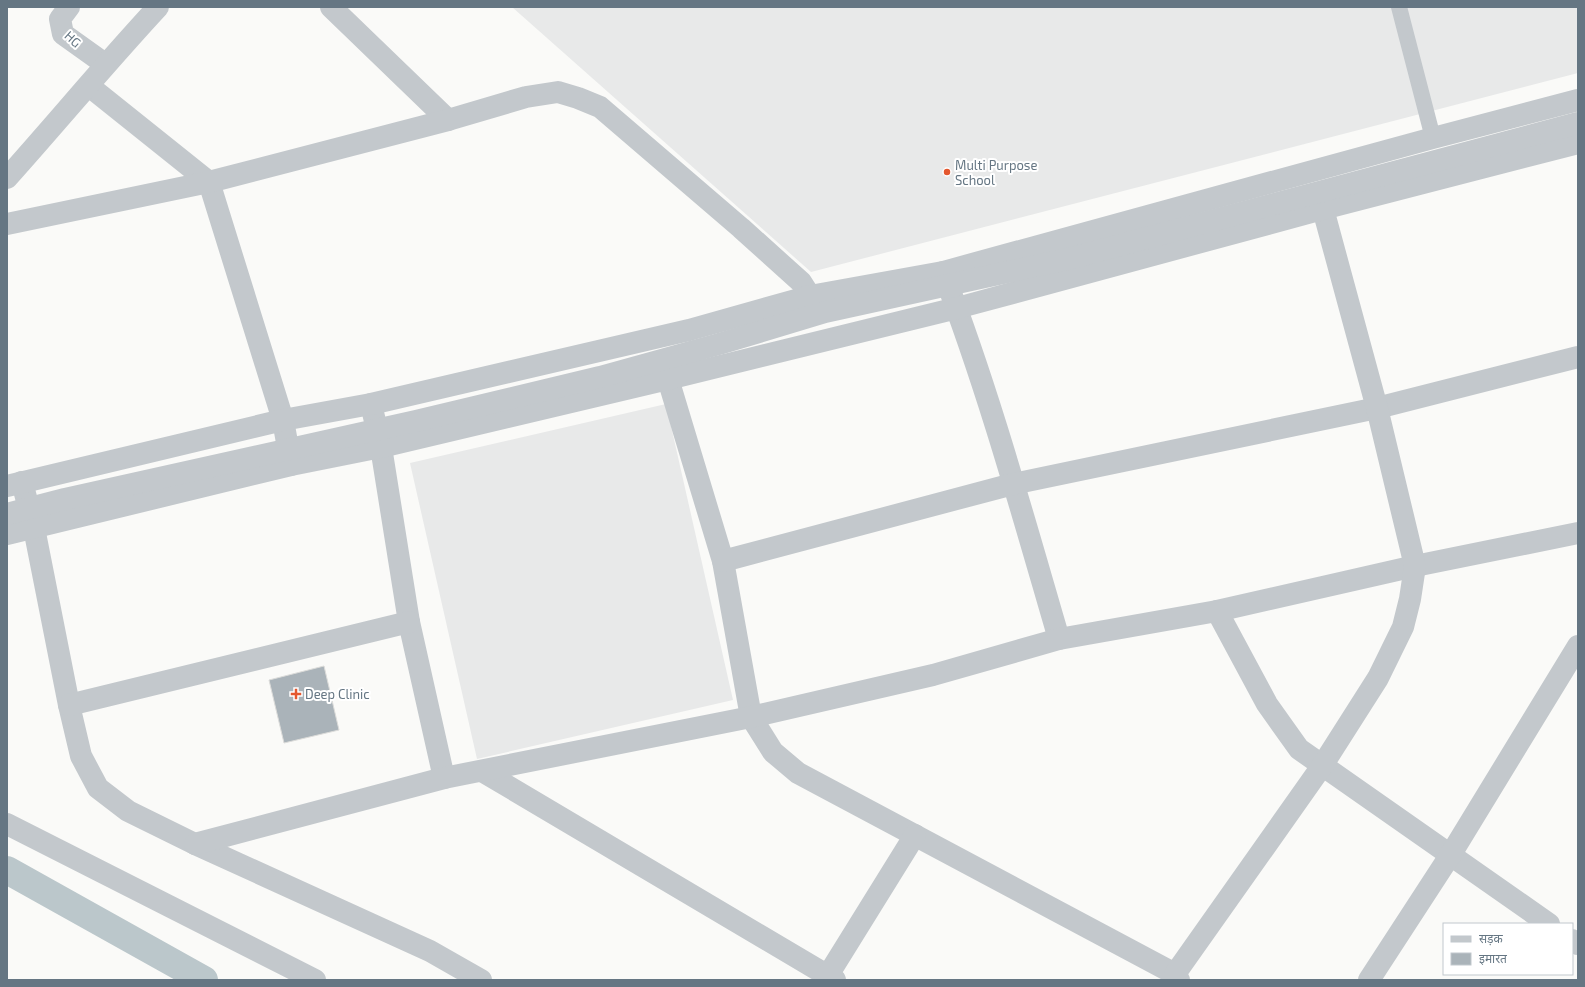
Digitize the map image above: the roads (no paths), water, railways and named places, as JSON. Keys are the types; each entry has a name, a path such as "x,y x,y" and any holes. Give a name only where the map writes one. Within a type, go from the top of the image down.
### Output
{"street":[{"name":"HG","path":"70,7 60,18 63,34 105,64"},
{"path":"7,178 89,86 105,64 158,7"},
{"path":"331,7 448,120"},
{"path":"89,86 209,182 283,420 291,465"},
{"path":"7,224 209,182 448,120 526,97 558,92 600,107 801,282 810,296"},
{"path":"481,980 430,951 195,844 128,810 98,788 81,756 69,705 34,528 14,484 283,420 371,404 689,330 810,296 943,272 1433,138 1578,100"},
{"path":"7,514 73,497 416,421 600,377 719,344 825,312 1072,258 1578,123"},
{"path":"7,534 291,465 381,447 668,380 957,308 1323,209 1578,143"},
{"path":"668,380 723,561 751,717 773,752 798,773 1177,977 1322,766 1378,678 1403,627 1410,599 1415,566 1377,408 1323,209"},
{"path":"943,272 957,308 1013,484 1059,639"},
{"path":"723,561 1013,484 1377,408 1578,357"},
{"path":"371,404 381,447 409,622 444,778"},
{"path":"195,844 444,778 751,717 933,675 1059,639 1217,611 1415,566 1578,533"},
{"path":"1217,611 1266,704 1300,749 1322,766 1549,923"},
{"path":"69,705 409,622"},
{"path":"1369,980 1451,854 1578,646"},
{"path":"482,771 829,979 915,835"},
{"path":"7,824 315,980"}],"lane":[{"path":"1399,7 1433,138"}],"waterway":[{"path":"7,870 204,980"}],"place":[{"name":"Multi Purpose School","path":"947,172"},
{"name":"Deep Clinic","path":"296,694"}]}
